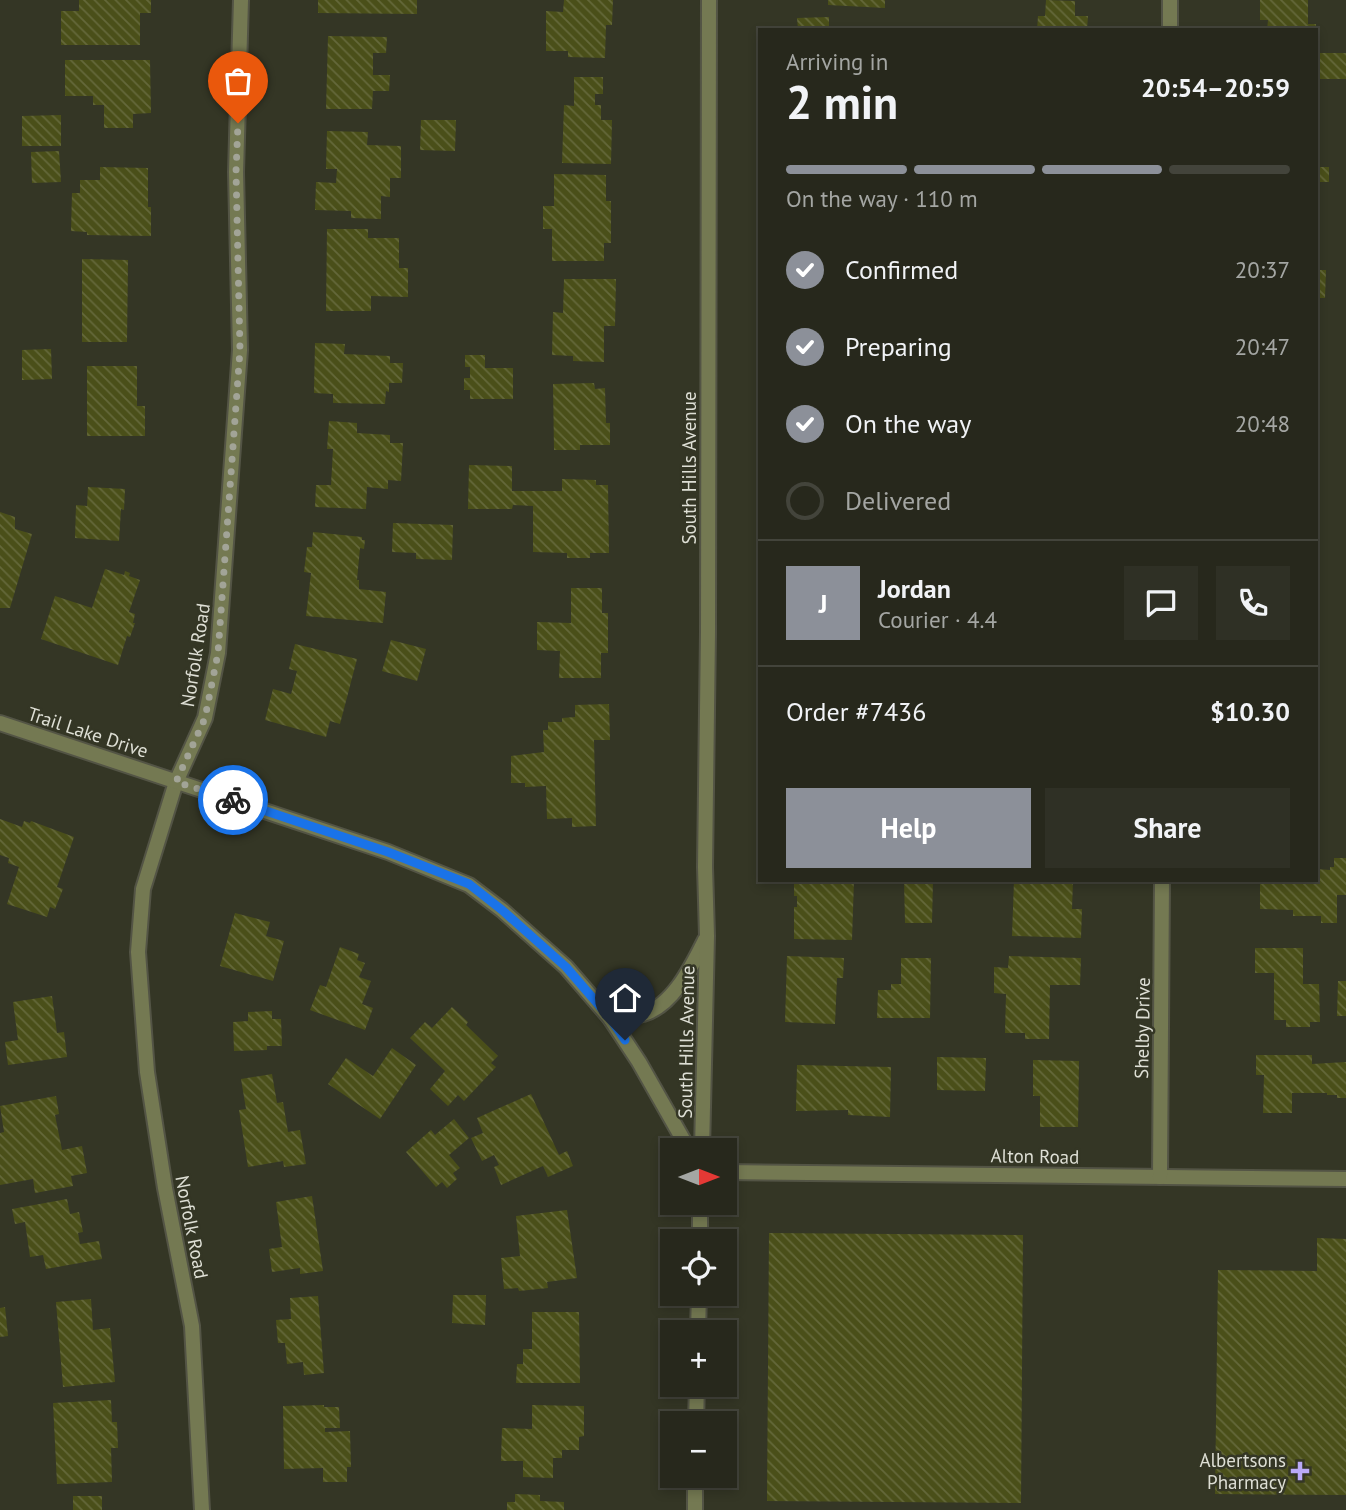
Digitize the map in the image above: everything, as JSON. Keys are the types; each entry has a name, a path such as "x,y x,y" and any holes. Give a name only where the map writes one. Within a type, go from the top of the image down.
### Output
{"street":[{"name":"Norfolk Road","path":"202,1510 192,1326 165,1188 147,1072 138,952 143,889 176,782 205,718 218,653 227,560 240,350 236,172 241,0"},
{"name":"South Hills Avenue","path":"702,1138 707,936 705,867 709,0"},
{"path":"1170,0 1170,28"},
{"name":"Trail Lake Drive","path":"0,723 388,852 469,884 566,967 610,1018 639,1062 682,1138"},
{"name":"Shelby Drive","path":"1160,1177 1162,882"},
{"name":"South Hills Avenue","path":"610,1018 645,1014 662,1002 684,982 707,936"},
{"name":"Alton Road","path":"737,1172 1346,1179"},
{"path":"695,1488 695,1510"}],"building":[{"path":"79,0 151,0 151,13 140,13 140,45 61,45 61,11 79,11"},
{"path":"318,0 417,0 417,14 318,13"},
{"path":"564,0 613,0 612,25 606,25 605,58 568,57 568,51 546,51 546,11 563,12"},
{"path":"828,0 885,0 885,8 828,5"},
{"path":"1046,0 1075,1 1075,16 1088,16 1087,28 1037,28 1038,16 1045,16"},
{"path":"1260,0 1308,0 1308,24 1316,24 1316,28 1267,28 1268,20 1260,20"},
{"path":"829,17 829,28 798,28 797,18"},
{"path":"328,36 387,37 386,53 373,53 373,75 390,75 389,91 373,91 372,109 326,109"},
{"path":"1318,53 1346,53 1346,79 1318,79"},
{"path":"65,60 150,60 151,113 133,114 133,128 104,128 104,105 93,105 93,96 65,96"},
{"path":"574,77 603,77 603,94 595,94 595,105 601,105 601,120 612,120 611,164 562,163 564,105 574,106"},
{"path":"61,115 61,146 22,146 22,116"},
{"path":"421,120 456,120 455,151 420,150"},
{"path":"327,131 368,132 367,145 401,146 401,178 390,178 390,197 381,196 381,219 351,218 351,211 315,210 316,182 336,183 337,169 326,169"},
{"path":"59,151 61,182 32,183 31,152"},
{"path":"1318,160 1320,167 1329,167 1329,182 1320,182 1320,186"},
{"path":"100,167 148,168 151,236 87,235 87,232 71,231 72,193 80,193 80,180 100,180"},
{"path":"554,174 606,175 606,201 611,201 611,243 604,243 604,261 552,261 552,229 543,229 543,206 554,206"},
{"path":"327,229 368,229 368,238 399,238 399,268 408,268 408,297 371,296 371,311 326,311"},
{"path":"82,259 128,260 127,342 82,342"},
{"path":"1318,270 1326,270 1325,298 1318,298"},
{"path":"564,279 616,279 615,326 604,326 604,362 573,361 573,356 552,355 553,312 563,313"},
{"path":"315,343 345,344 344,354 390,356 390,363 403,363 402,383 389,383 385,404 333,403 333,394 314,393"},
{"path":"51,349 52,379 22,380 22,350"},
{"path":"465,355 485,355 485,368 513,368 513,399 470,399 470,390 464,390 464,378 470,378 470,367 465,367"},
{"path":"87,366 137,366 137,406 145,406 145,436 87,436"},
{"path":"594,383 595,389 605,388 610,445 580,445 580,450 554,450 553,384"},
{"path":"329,421 357,423 357,433 390,435 390,443 403,443 401,481 388,480 388,489 367,487 366,509 315,507 316,485 331,485 333,449 327,449"},
{"path":"469,465 512,466 512,491 562,491 562,479 596,480 596,485 608,485 609,553 590,553 590,558 567,558 567,553 533,552 533,506 468,509"},
{"path":"88,487 125,489 119,541 75,538 76,505 87,506"},
{"path":"0,512 15,517 15,529 32,534 10,608 0,608"},
{"path":"393,523 453,525 452,560 416,559 416,553 392,552"},
{"path":"313,532 362,537 362,540 365,540 364,549 360,548 357,580 359,589 386,592 383,623 306,616 311,573 304,572 307,547 312,547"},
{"path":"105,569 124,575 125,571 130,573 129,576 140,580 129,612 135,614 135,623 130,637 127,636 118,665 41,639 55,596 92,608"},
{"path":"571,588 602,588 602,613 608,613 608,653 601,653 601,678 559,678 560,651 537,650 537,622 571,623"},
{"path":"391,640 426,649 417,681 382,671"},
{"path":"295,644 357,659 340,724 330,721 326,737 265,720 273,689 291,694 297,671 289,669"},
{"path":"609,704 610,740 594,740 596,826 572,827 572,818 547,819 546,786 525,787 525,783 511,783 511,756 544,752 543,730 548,730 548,722 562,722 562,718 575,717 575,705"},
{"path":"0,819 22,827 24,821 31,821 74,837 57,887 63,889 55,909 50,907 47,917 7,904 19,867 8,863 9,858 0,855"},
{"path":"1334,858 1346,858 1346,895 1337,895 1337,923 1321,923 1321,916 1293,916 1293,910 1260,909 1260,882 1318,882 1318,869 1330,870 1330,867 1334,867"},
{"path":"794,882 854,882 852,940 794,939 794,907 797,907 797,896 794,896"},
{"path":"904,882 933,882 932,923 905,923"},
{"path":"1014,882 1073,882 1072,909 1082,909 1081,938 1012,936"},
{"path":"235,913 270,922 266,936 284,941 273,981 220,966"},
{"path":"340,947 359,954 357,960 365,963 359,977 371,981 362,1004 373,1008 365,1030 310,1010 320,985 326,987"},
{"path":"1255,948 1303,948 1303,984 1319,984 1320,1022 1310,1022 1310,1027 1286,1027 1286,1020 1274,1020 1274,973 1255,973"},
{"path":"787,956 844,958 843,978 837,978 835,1024 785,1022"},
{"path":"1009,956 1081,958 1080,985 1050,985 1049,1039 1025,1039 1025,1033 1005,1033 1006,994 994,993 994,967 1008,968"},
{"path":"901,958 931,958 930,1018 877,1018 878,990 891,990 891,984 901,984"},
{"path":"1338,981 1346,981 1346,1016 1337,1016"},
{"path":"52,996 57,1033 64,1032 67,1057 8,1065 5,1042 18,1040 13,1002"},
{"path":"452,1007 468,1022 466,1025 498,1056 491,1063 496,1067 464,1101 458,1095 448,1106 430,1089 445,1071 410,1038 425,1022 432,1028"},
{"path":"272,1011 272,1019 281,1019 282,1046 267,1046 267,1050 234,1051 233,1022 248,1021 248,1012"},
{"path":"392,1048 416,1065 380,1119 328,1084 346,1058 373,1076"},
{"path":"1256,1055 1312,1055 1312,1064 1346,1062 1346,1098 1337,1098 1337,1095 1327,1093 1292,1093 1292,1113 1263,1113 1264,1075 1256,1075"},
{"path":"937,1057 986,1058 985,1091 937,1090"},
{"path":"1033,1060 1079,1061 1078,1127 1040,1127 1040,1096 1033,1096"},
{"path":"797,1065 891,1067 890,1117 848,1115 848,1110 796,1111"},
{"path":"272,1074 277,1103 283,1102 288,1132 300,1130 306,1164 284,1167 283,1161 248,1167 239,1110 246,1109 241,1079"},
{"path":"531,1094 559,1155 567,1151 573,1166 548,1177 543,1166 501,1185 494,1167 499,1165 494,1155 482,1161 471,1138 483,1133 477,1118"},
{"path":"56,1096 59,1114 55,1115 62,1150 82,1146 87,1173 71,1176 73,1186 35,1193 33,1179 0,1185 0,1133 4,1132 0,1106"},
{"path":"454,1119 469,1138 449,1155 460,1168 453,1173 457,1179 447,1188 442,1182 436,1187 406,1152 431,1130 435,1135"},
{"path":"312,1196 323,1271 300,1274 300,1268 272,1272 269,1249 282,1247 276,1202"},
{"path":"67,1199 70,1214 79,1212 83,1232 78,1233 80,1244 99,1241 102,1259 46,1269 43,1255 30,1257 25,1222 15,1224 12,1209"},
{"path":"567,1210 577,1278 547,1282 548,1288 519,1291 518,1288 504,1289 501,1258 520,1256 516,1216"},
{"path":"769,1233 1023,1235 1021,1503 767,1501"},
{"path":"1317,1238 1346,1239 1346,1495 1215,1494 1218,1270 1317,1271"},
{"path":"453,1295 486,1295 485,1325 452,1323"},
{"path":"318,1296 324,1373 304,1375 303,1362 287,1364 285,1343 278,1343 276,1320 291,1319 290,1298"},
{"path":"91,1299 93,1330 110,1328 115,1382 63,1387 56,1302"},
{"path":"5,1307 8,1336 0,1337 0,1308"},
{"path":"532,1312 579,1312 580,1383 516,1383 517,1364 523,1364 523,1349 532,1349"},
{"path":"111,1400 112,1422 117,1422 118,1448 111,1448 112,1482 57,1484 53,1403"},
{"path":"532,1405 584,1406 584,1436 579,1437 579,1450 562,1450 562,1458 553,1458 553,1478 523,1477 523,1461 501,1461 502,1428 532,1429"},
{"path":"283,1406 339,1407 340,1428 325,1428 325,1432 350,1431 351,1467 347,1467 347,1482 323,1482 323,1468 284,1469"},
{"path":"515,1494 540,1495 540,1501 564,1502 564,1510 507,1510 507,1502 515,1502"},
{"path":"73,1496 102,1496 102,1510 73,1510"}],"way so far":[{"path":"233,800 176,782 205,718 218,653 227,560 240,350 236,172 238,123"}],"place":[{"name":"Albertsons Pharmacy","path":"1300,1471"}],"route":[{"path":"233,800 433,868 469,884 532,935 566,967 610,1018 625,1040"}]}
